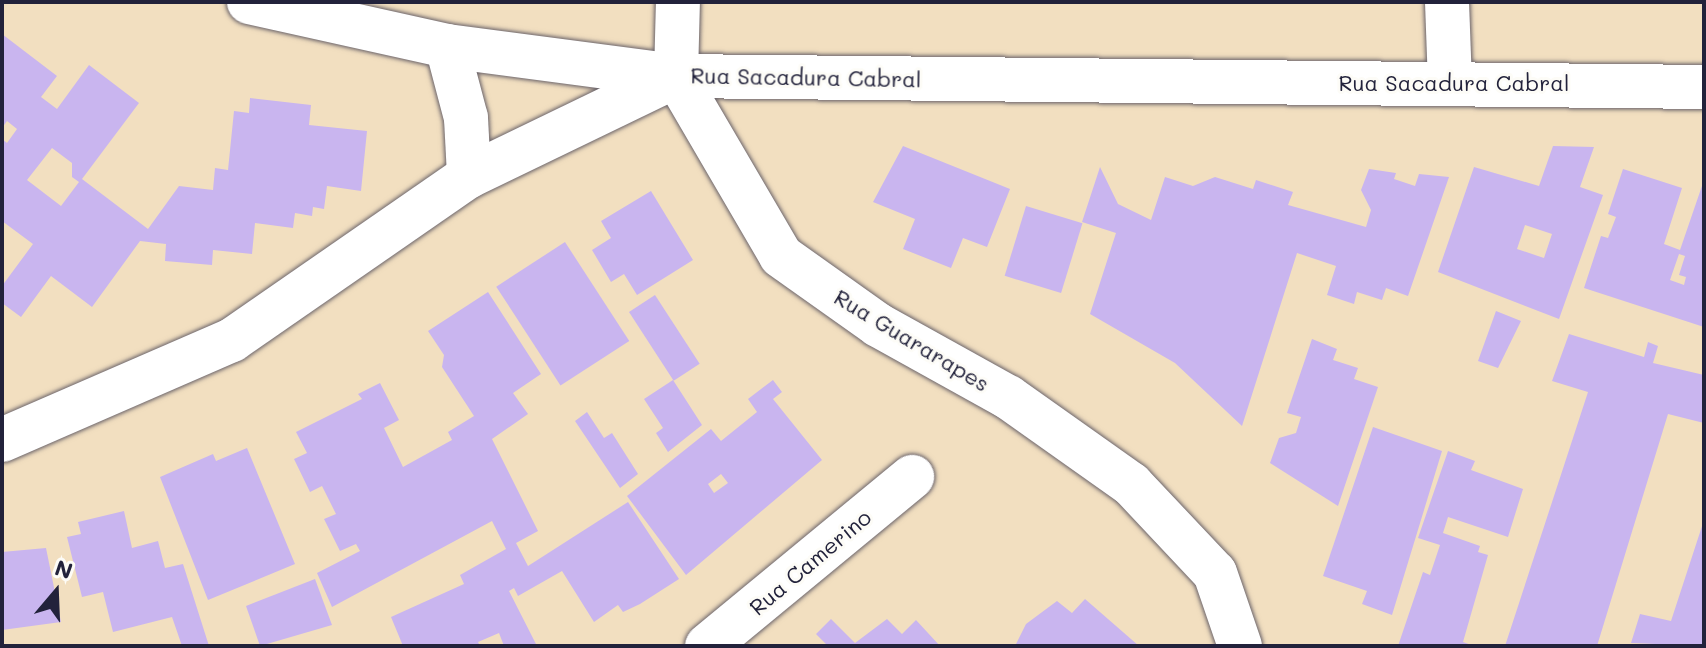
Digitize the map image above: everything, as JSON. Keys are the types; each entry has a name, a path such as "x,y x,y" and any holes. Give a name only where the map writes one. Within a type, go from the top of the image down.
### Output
{"street":[{"path":"249,2 447,46 676,76 678,2"},
{"path":"1447,2 1450,83"},
{"path":"447,46 466,118 469,176"},
{"name":"Rua Sacadura Cabral","path":"2,440 232,340 469,176 676,76 1704,87"},
{"name":"Rua Guararapes","path":"676,76 781,256 878,325 1008,397 1131,484 1215,573 1240,646"},
{"name":"Rua Camerino","path":"707,646 912,477"}],"building":[{"path":"2,34 57,76 41,97 57,109 89,65 139,103 82,179 148,229 179,186 213,190 215,168 228,170 234,111 249,113 250,98 311,105 309,125 367,131 361,191 327,186 324,209 313,207 312,216 295,213 293,228 255,223 252,254 213,250 212,265 165,261 166,244 140,241 92,307 51,276 21,317 2,303 2,286 33,244 2,221 2,139 7,143 17,129 7,121 2,128","holes":["52,148 72,163 72,177 79,182 61,206 27,180"]},
{"path":"903,146 1010,189 987,247 963,238 951,268 903,249 915,219 873,202"},
{"path":"1553,146 1594,147 1580,187 1603,195 1559,319 1438,272 1474,167 1539,186","holes":["1525,225 1552,234 1544,258 1517,249"]},
{"path":"1100,167 1118,204 1151,220 1165,177 1193,186 1215,177 1253,189 1256,180 1293,192 1288,205 1366,227 1371,210 1361,190 1369,169 1396,173 1394,179 1415,186 1419,174 1449,177 1408,296 1386,288 1382,300 1357,292 1354,304 1327,295 1336,266 1297,253 1242,426 1175,363 1090,314 1116,233 1082,222"},
{"path":"1623,169 1682,188 1664,244 1680,250 1704,180 1704,327 1584,288 1601,236 1608,238 1616,217 1608,214","holes":["1679,254 1685,256 1679,275 1686,277 1684,285 1670,280"]},
{"path":"651,191 693,260 637,295 624,274 611,282 592,250 611,238 601,221"},
{"path":"1026,206 1082,223 1061,293 1005,276"},
{"path":"565,242 629,341 560,386 496,287"},
{"path":"488,292 541,374 513,393 528,414 492,439 538,531 516,543 528,566 628,502 679,579 640,604 623,612 618,605 594,622 562,571 518,596 514,588 509,591 537,646 504,646 499,633 478,642 480,646 403,646 391,617 464,584 460,575 506,549 492,521 332,607 317,573 360,551 356,544 340,551 324,519 336,514 322,486 310,492 294,459 307,453 296,432 362,399 358,394 380,383 399,420 384,428 403,467 452,440 448,432 474,416 442,367 444,355 428,331"},
{"path":"655,295 700,364 674,381 629,312"},
{"path":"1496,311 1521,321 1498,368 1478,361"},
{"path":"1569,334 1644,357 1648,342 1658,346 1653,363 1704,375 1704,423 1668,414 1597,646 1505,646 1588,392 1552,381"},
{"path":"1312,339 1337,349 1333,360 1358,368 1354,379 1378,387 1338,506 1270,463 1279,438 1296,433 1301,417 1287,413"},
{"path":"673,380 702,425 668,452 656,433 663,428 644,399"},
{"path":"773,380 782,392 773,399 822,460 686,575 627,496 711,429 721,441 757,412 748,399","holes":["721,474 728,483 714,493 708,484"]},
{"path":"587,412 604,438 612,433 638,474 620,488 575,421"},
{"path":"1373,427 1442,451 1392,615 1362,604 1367,591 1323,576"},
{"path":"247,448 295,564 208,600 160,477 213,454 216,461"},
{"path":"1448,451 1475,461 1471,470 1523,489 1508,537 1448,517 1443,533 1480,546 1478,552 1488,555 1463,642 1474,646 1398,646 1423,572 1430,575 1440,545 1418,538"},
{"path":"124,511 132,548 158,541 165,568 183,564 209,646 182,646 172,617 113,632 103,592 82,597 67,537 81,534 78,522"},
{"path":"1704,520 1704,646 1631,643 1640,614 1671,621"},
{"path":"46,548 61,622 2,630 2,552"},
{"path":"315,579 332,625 260,646 246,606"},
{"path":"1085,599 1139,646 1015,646 1026,624 1057,601 1072,613"},
{"path":"831,619 855,643 887,619 902,634 916,620 940,646 828,646 816,634"}]}
